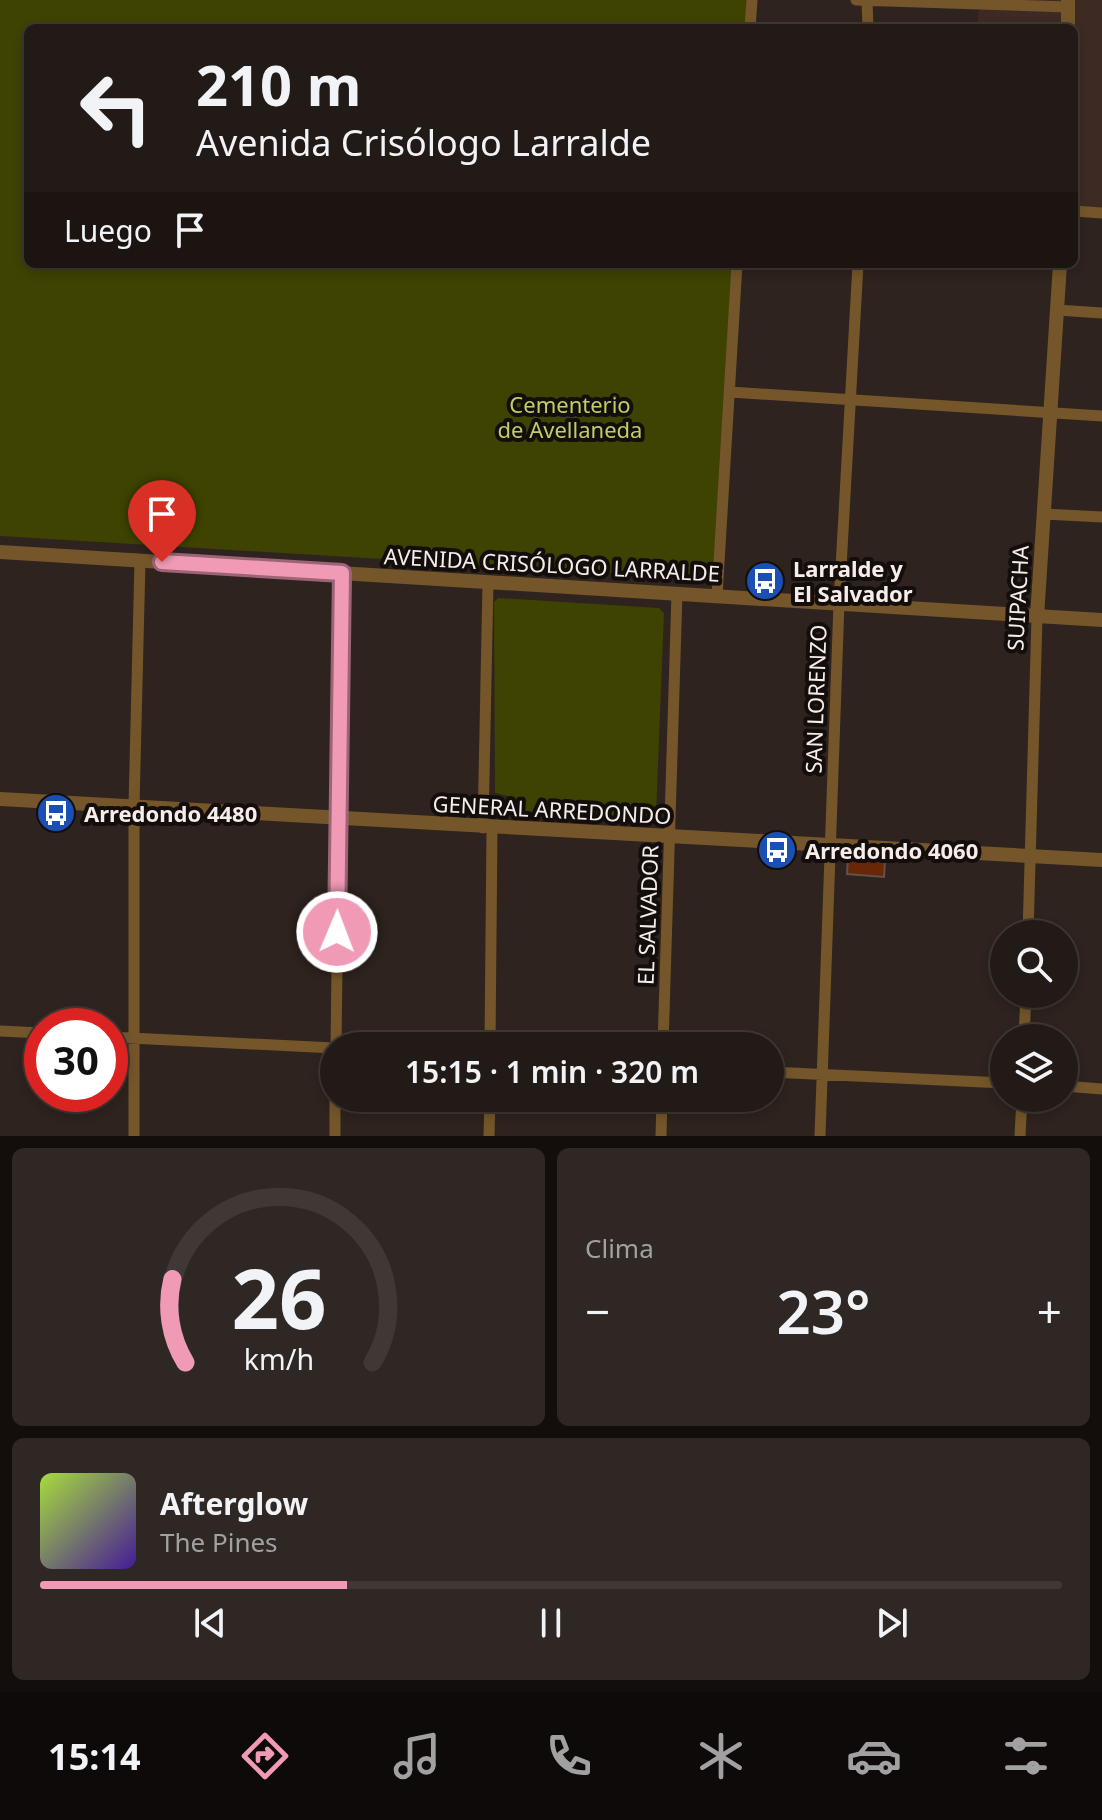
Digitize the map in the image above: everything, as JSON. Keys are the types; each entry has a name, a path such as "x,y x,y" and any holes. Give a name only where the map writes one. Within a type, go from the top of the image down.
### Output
{"street":[{"path":"750,24 752,0"},
{"path":"867,24 862,1 1068,4"},
{"path":"1078,211 1102,213"},
{"path":"717,596 737,268"},
{"name":"SAN LORENZO","path":"820,1136 839,603 858,268"},
{"name":"SUIPACHA","path":"1029,920 1037,617 1060,268"},
{"path":"1057,310 1102,313"},
{"path":"730,392 1102,416"},
{"path":"1044,514 1102,517"},
{"name":"AVENIDA CRISÓLOGO LARRALDE","path":"0,552 1102,620"},
{"path":"134,1136 134,806 140,561"},
{"path":"335,1032 342,573"},
{"path":"488,583 490,1032"},
{"name":"EL SALVADOR","path":"663,1032 677,593"},
{"name":"GENERAL ARREDONDO","path":"0,799 1102,860"},
{"path":"0,1031 24,1032"},
{"path":"128,1038 320,1046"},
{"path":"784,1073 990,1082"},
{"path":"1078,1087 1102,1089"},
{"path":"335,1112 335,1136"},
{"path":"489,1136 490,1112"},
{"path":"661,1136 662,1112"},
{"path":"1020,1136 1021,1112"}],"shaded area":[{"path":"980,0 1102,0 1102,208 1078,207 1078,24 977,24"}],"green space":[{"name":"Cementerio de Avellaneda","path":"0,0 750,0 748,24 24,24 24,268 733,268 713,579 0,536"},
{"path":"498,598 659,608 664,613 656,816 651,820 509,811 508,796 495,793 494,602"}],"building":[{"path":"848,857 885,860 884,877 847,874"}],"place":[{"name":"Larralde y El Salvador","path":"765,581"},
{"name":"Arredondo 4480","path":"56,813"},
{"name":"Arredondo 4060","path":"777,850"}],"route":[{"path":"162,562 342,573 337,932"}]}
